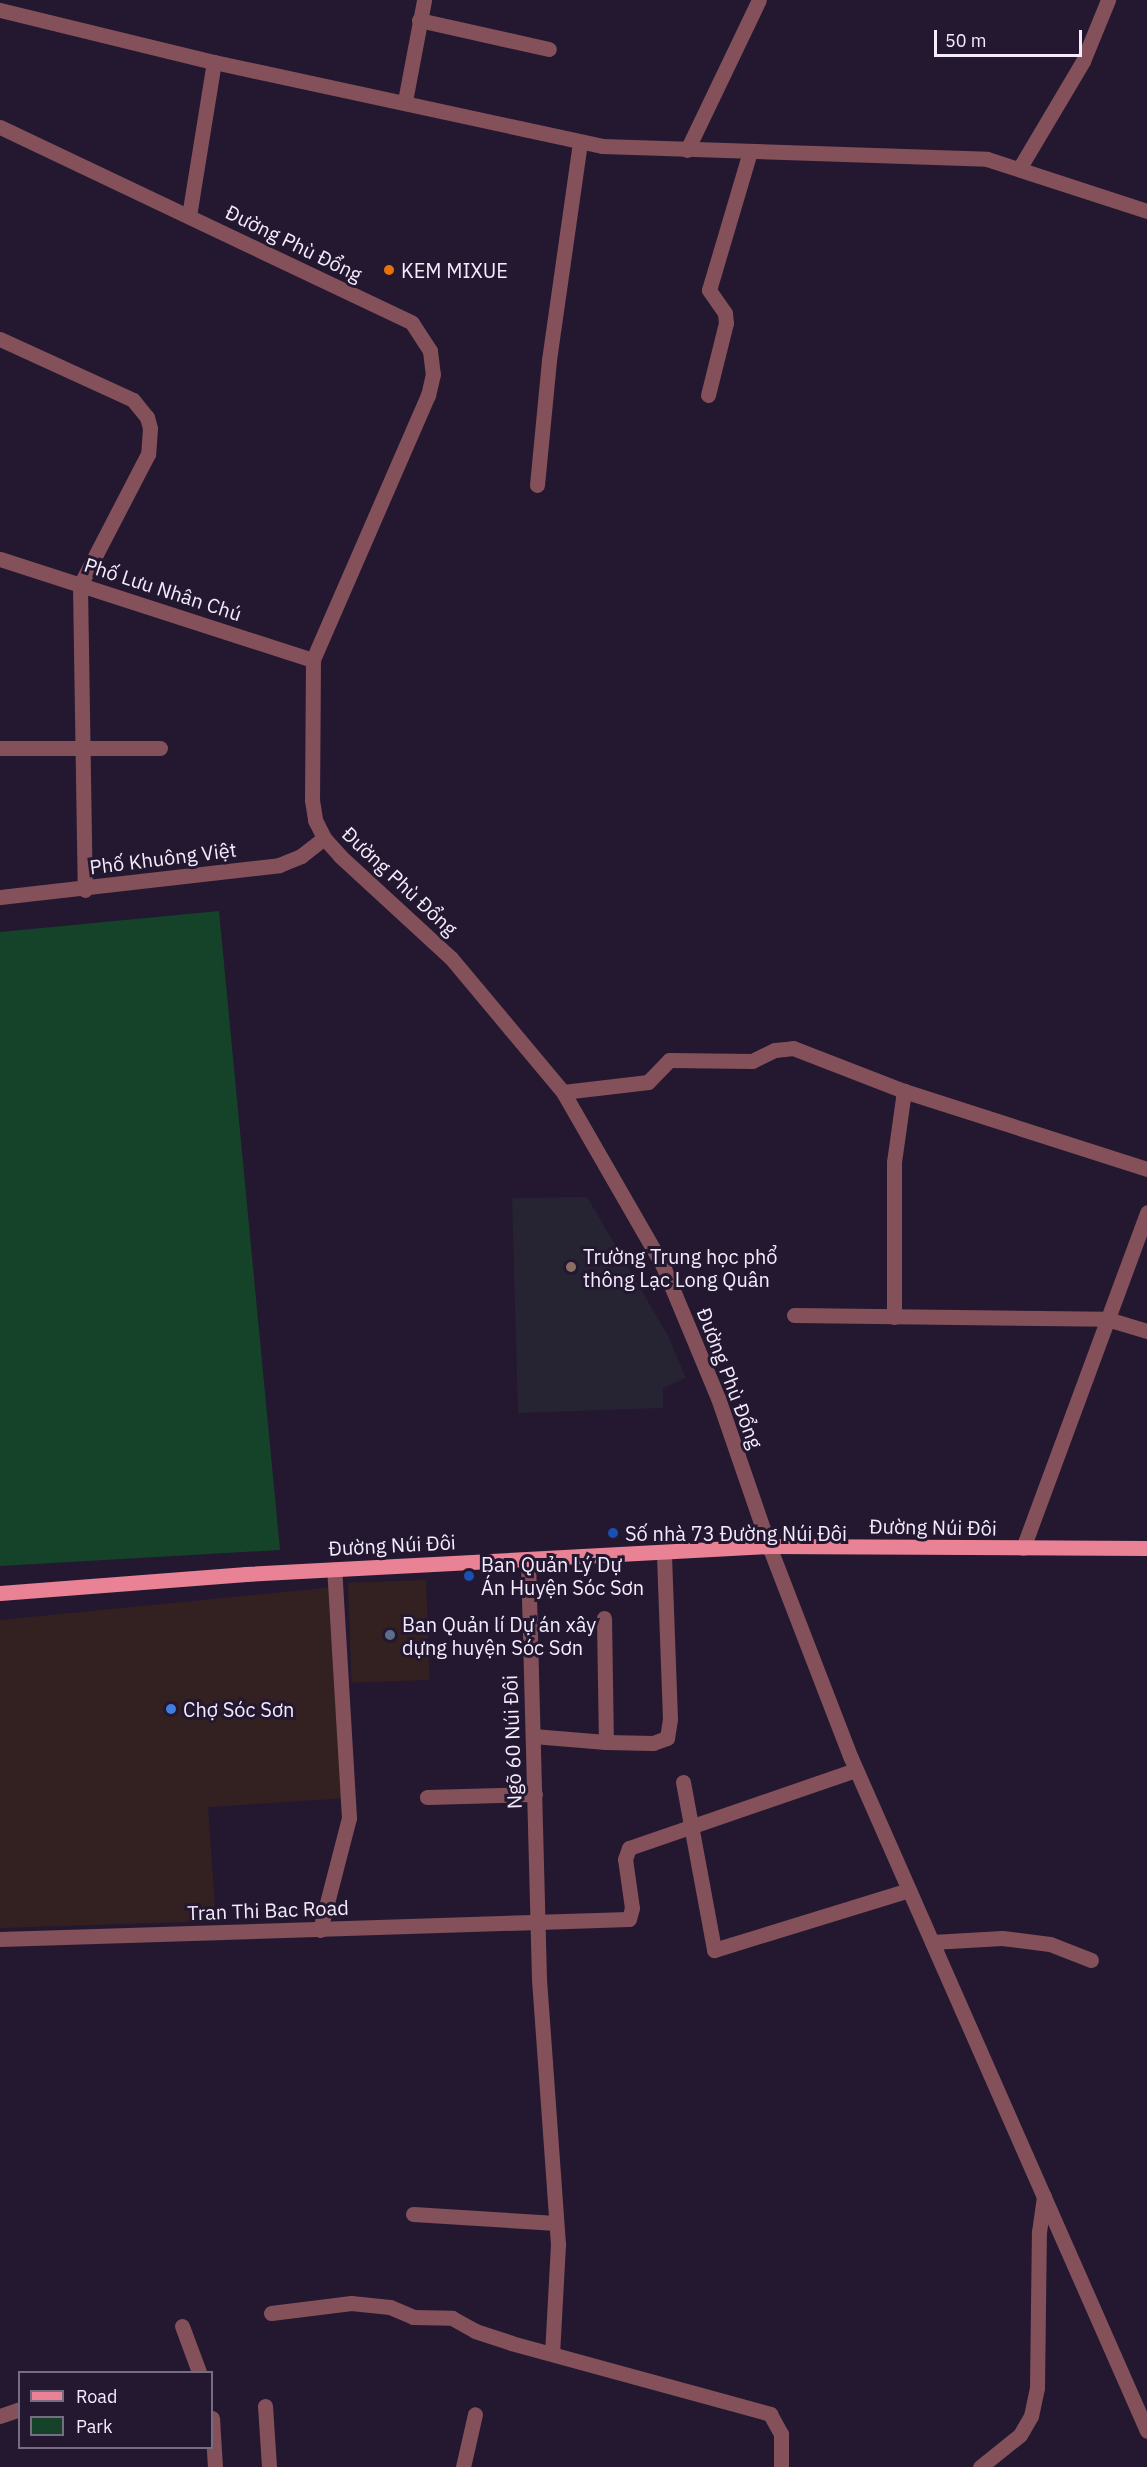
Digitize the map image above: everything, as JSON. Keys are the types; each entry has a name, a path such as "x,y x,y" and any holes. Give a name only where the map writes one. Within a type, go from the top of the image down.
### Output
{"main road":[{"name":"Đường Núi Đôi","path":"0,1593 334,1569 770,1546 1147,1548"}],"street":[{"path":"405,101 424,0"},
{"path":"687,150 759,0"},
{"path":"1019,169 1083,61 1108,0"},
{"path":"0,10 214,62 405,101 602,147 919,154 987,159 1147,211"},
{"path":"419,20 549,49"},
{"path":"189,216 214,62"},
{"name":"Đường Phù Đổng","path":"0,127 412,323 430,351 433,374 428,396 313,660 312,800 324,838 451,958 563,1092 663,1266 718,1398 770,1546 856,1770 1147,2431"},
{"path":"537,485 549,360 580,142"},
{"path":"708,394 726,323 725,313 709,290 750,152"},
{"path":"0,339 133,400 147,417 148,454 80,585 85,890"},
{"name":"Phố Lưu Nhân Chú","path":"0,559 313,660"},
{"path":"0,748 160,748"},
{"name":"Phố Khuông Việt","path":"0,897 85,890 279,865 301,856 324,838"},
{"path":"563,1092 648,1082 669,1060 752,1061 775,1050 792,1048 904,1091 1147,1169"},
{"path":"894,1317 894,1162 904,1091"},
{"path":"1023,1548 1147,1212"},
{"path":"794,1316 1107,1319 1147,1331"},
{"path":"533,1736 606,1742 661,1742 669,1731 663,1552"},
{"name":"Ngõ 60 Núi Đôi","path":"528,1559 537,1924 556,2223 557,2310 552,2354"},
{"path":"320,1930 349,1818 334,1569"},
{"path":"604,1618 606,1742"},
{"path":"691,1824 856,1770"},
{"path":"683,1782 714,1950 909,1890"},
{"path":"427,1797 535,1794"},
{"name":"Tran Thi Bac Road","path":"0,1939 537,1924 629,1918 633,1908 625,1853 691,1824"},
{"path":"932,1942 1002,1938 1050,1944 1091,1960"},
{"path":"980,2467 1020,2434 1031,2416 1037,2388 1039,2232 1044,2196"},
{"path":"413,2214 556,2223"},
{"path":"271,2313 351,2302 390,2307 413,2317 452,2318 475,2331 770,2414 781,2434 781,2467"},
{"path":"182,2326 198,2371"},
{"path":"265,2406 269,2467"},
{"path":"0,2416 18,2410"},
{"path":"463,2467 475,2414"},
{"path":"213,2434 215,2467"}],"shaded area":[{"name":"Trường Trung học phổ thông Lạc Long Quân","path":"587,1197 668,1336 686,1378 663,1388 663,1408 518,1413 512,1198"},
{"name":"Ban Quản lí Dự án xây dựng huyện Sóc Sơn","path":"426,1580 429,1680 352,1683 348,1583"},
{"name":"Chợ Sóc Sơn","path":"334,1587 348,1798 208,1807 216,1921 0,1928 0,1620"}],"green space":[{"path":"219,911 280,1550 0,1566 0,932"}],"place":[{"name":"KEM MIXUE","path":"389,270"},
{"name":"Trường Trung học phổ thông Lạc Long Quân","path":"571,1267"},
{"name":"Số nhà 73 Đường Núi Đôi","path":"613,1533"},
{"name":"Ban Quản Lý Dự Án Huyện Sóc Sơn","path":"469,1576"},
{"name":"Ban Quản lí Dự án xây dựng huyện Sóc Sơn","path":"390,1635"},
{"name":"Chợ Sóc Sơn","path":"171,1709"}]}
